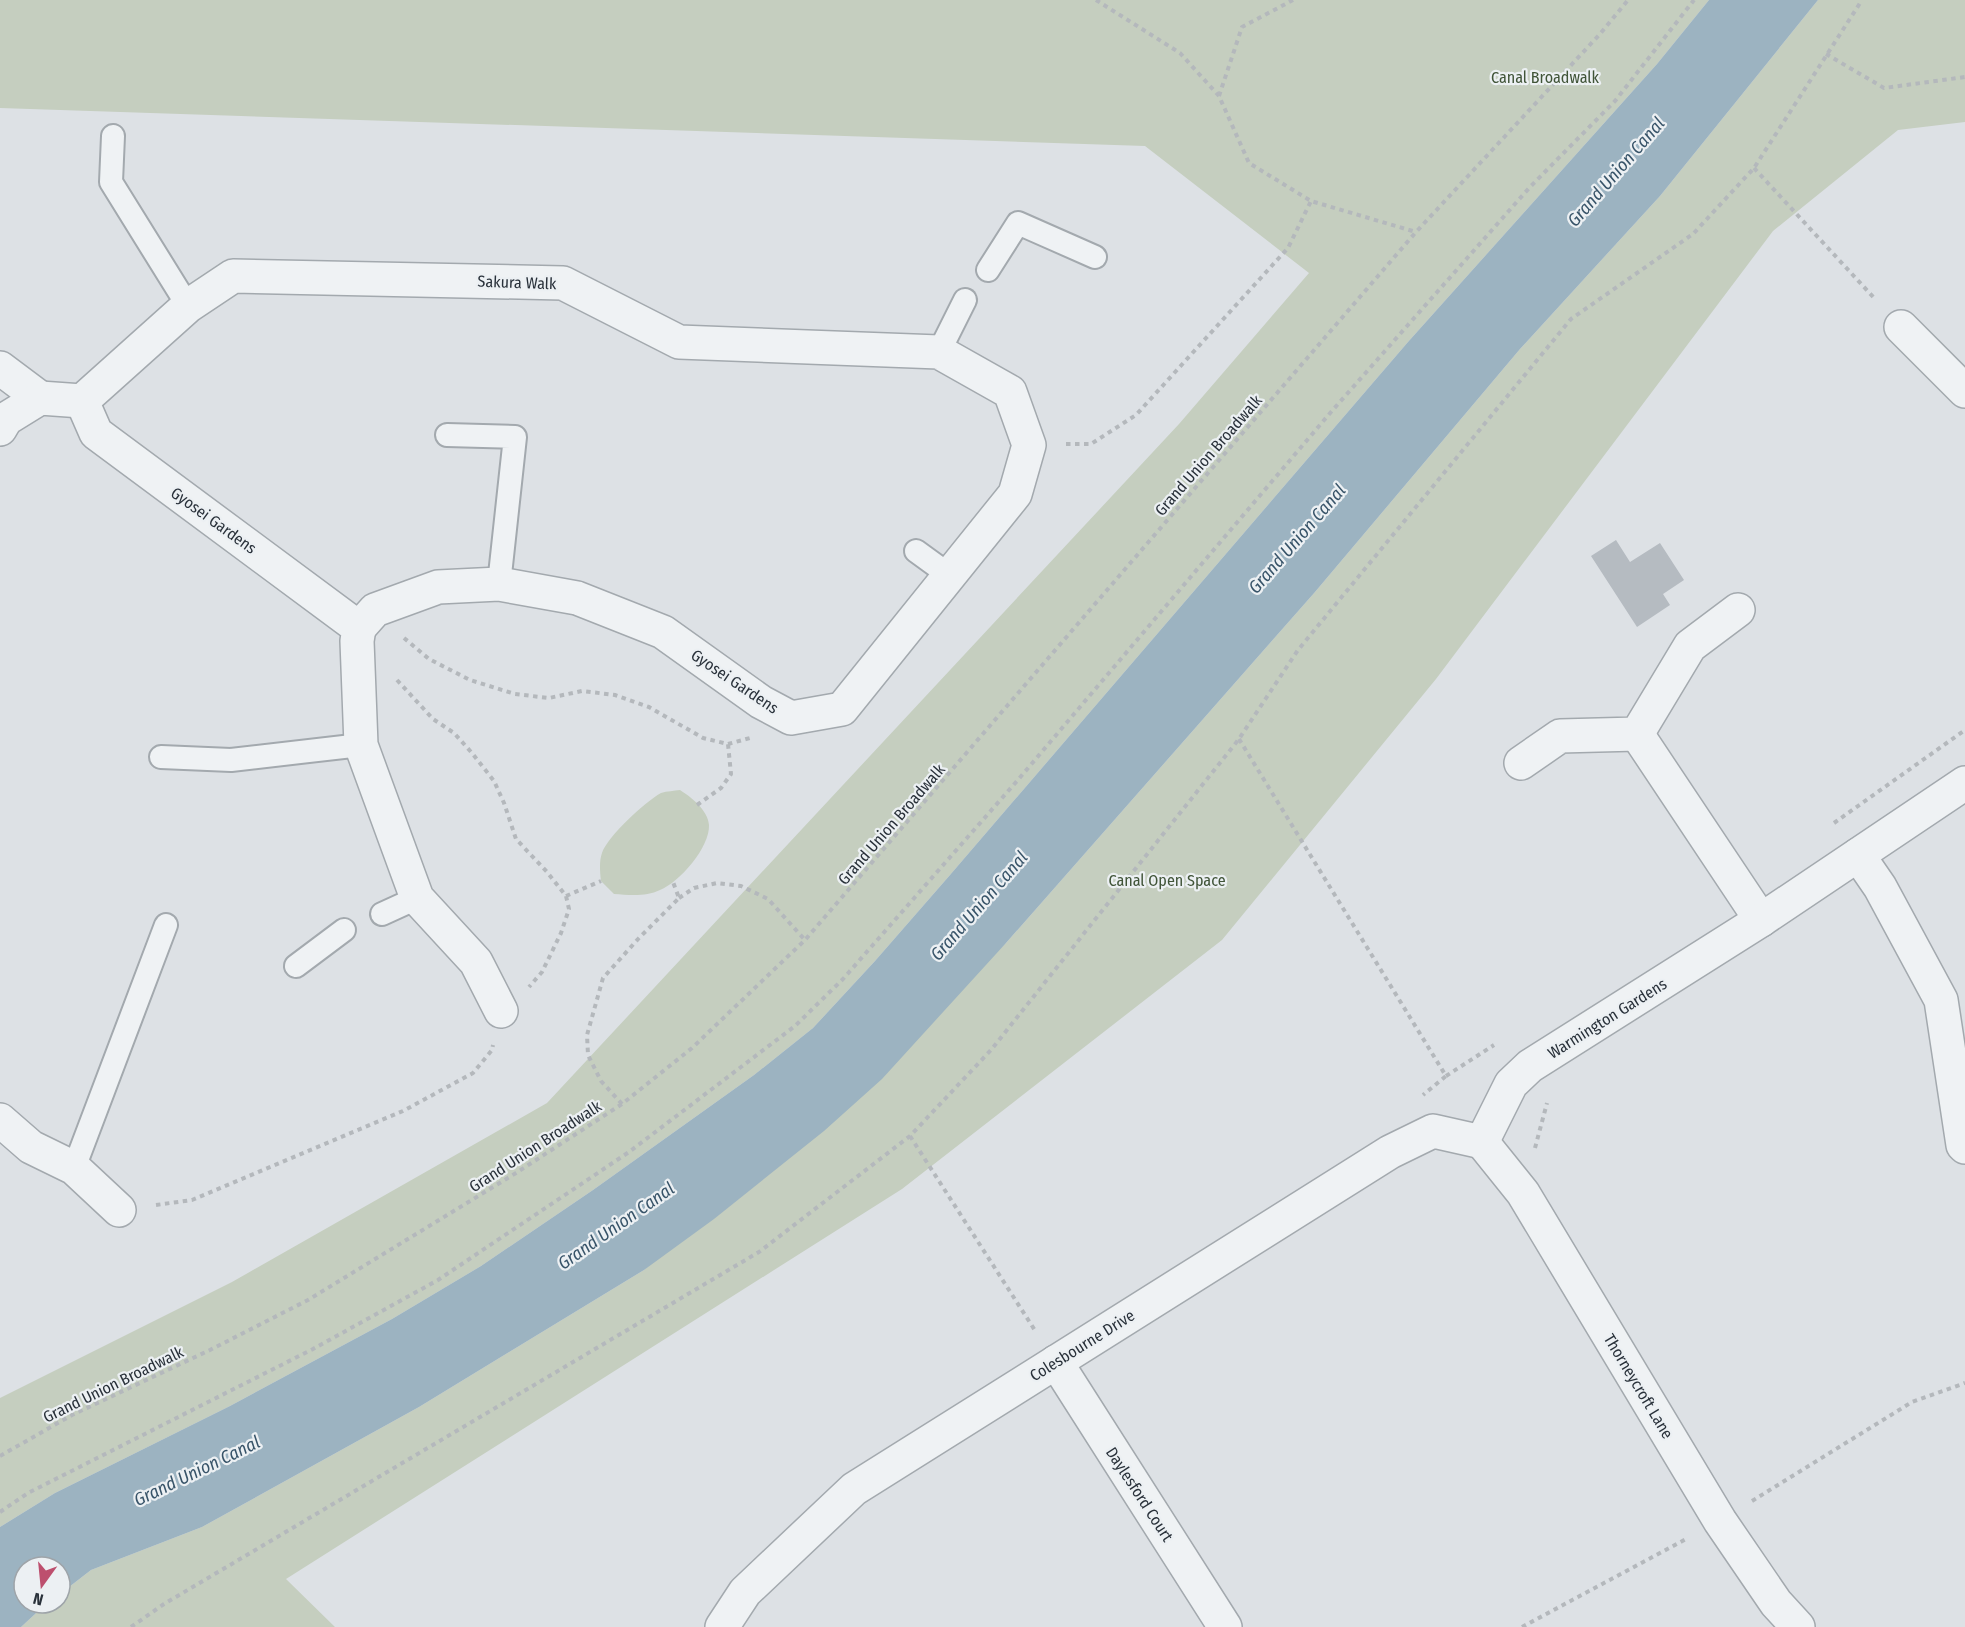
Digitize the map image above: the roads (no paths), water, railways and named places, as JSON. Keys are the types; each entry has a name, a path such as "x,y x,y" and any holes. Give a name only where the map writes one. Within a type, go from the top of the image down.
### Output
{"street":[{"name":"Sakura Walk","path":"82,401 188,306 233,276 563,283 679,342 939,352 1011,392 1029,445"},
{"path":"1901,327 1965,392"},
{"path":"0,368 40,398 82,401"},
{"path":"0,429 6,419 40,398"},
{"name":"Gyosei Gardens","path":"82,401 96,433 364,626 438,587 499,585 577,598 663,632 761,702 791,718 842,709 1015,494 1029,445"},
{"path":"1637,734 1690,646 1738,610"},
{"path":"364,626 361,745 417,898 476,962 501,1011"},
{"path":"1521,763 1560,736 1637,734"},
{"path":"1637,734 1761,920"},
{"name":"Warmington Gardens","path":"1482,1142 1510,1084 1530,1066 1761,920 1965,783"},
{"path":"1858,855 1880,887 1941,1000 1965,1147"},
{"path":"0,1120 31,1147 74,1168 119,1210"},
{"name":"Colesbourne Drive","path":"722,1627 745,1592 854,1489 1390,1152 1433,1131 1482,1142"},
{"name":"Thorneycroft Lane","path":"1482,1142 1523,1193 1720,1521 1776,1603 1798,1627"},
{"name":"Daylesford Court","path":"1056,1362 1225,1627"}],"lane":[{"path":"113,136 111,182 188,306"},
{"path":"988,270 1018,223 1095,257"},
{"path":"939,352 965,300"},
{"path":"447,435 514,436 499,585"},
{"path":"916,551 949,575"},
{"path":"161,757 231,760 361,745"},
{"path":"382,914 417,898"},
{"path":"74,1168 166,925"},
{"path":"296,966 344,930"}],"water":[{"name":"Grand Union Canal","path":"1709,0 1818,0 1660,196 1520,349 1315,592 1006,943 882,1079 824,1131 714,1219 644,1270 419,1407 202,1527 91,1570 72,1585 72,1555 12,1555 12,1615 34,1615 21,1627 0,1627 0,1527 55,1493 230,1406 392,1319 481,1266 593,1190 754,1075 813,1028 950,875 1408,342 1657,64"}],"park label":[{"name":"Canal Broadwalk","path":"1545,77"},
{"name":"Canal Open Space","path":"1167,880"}]}
